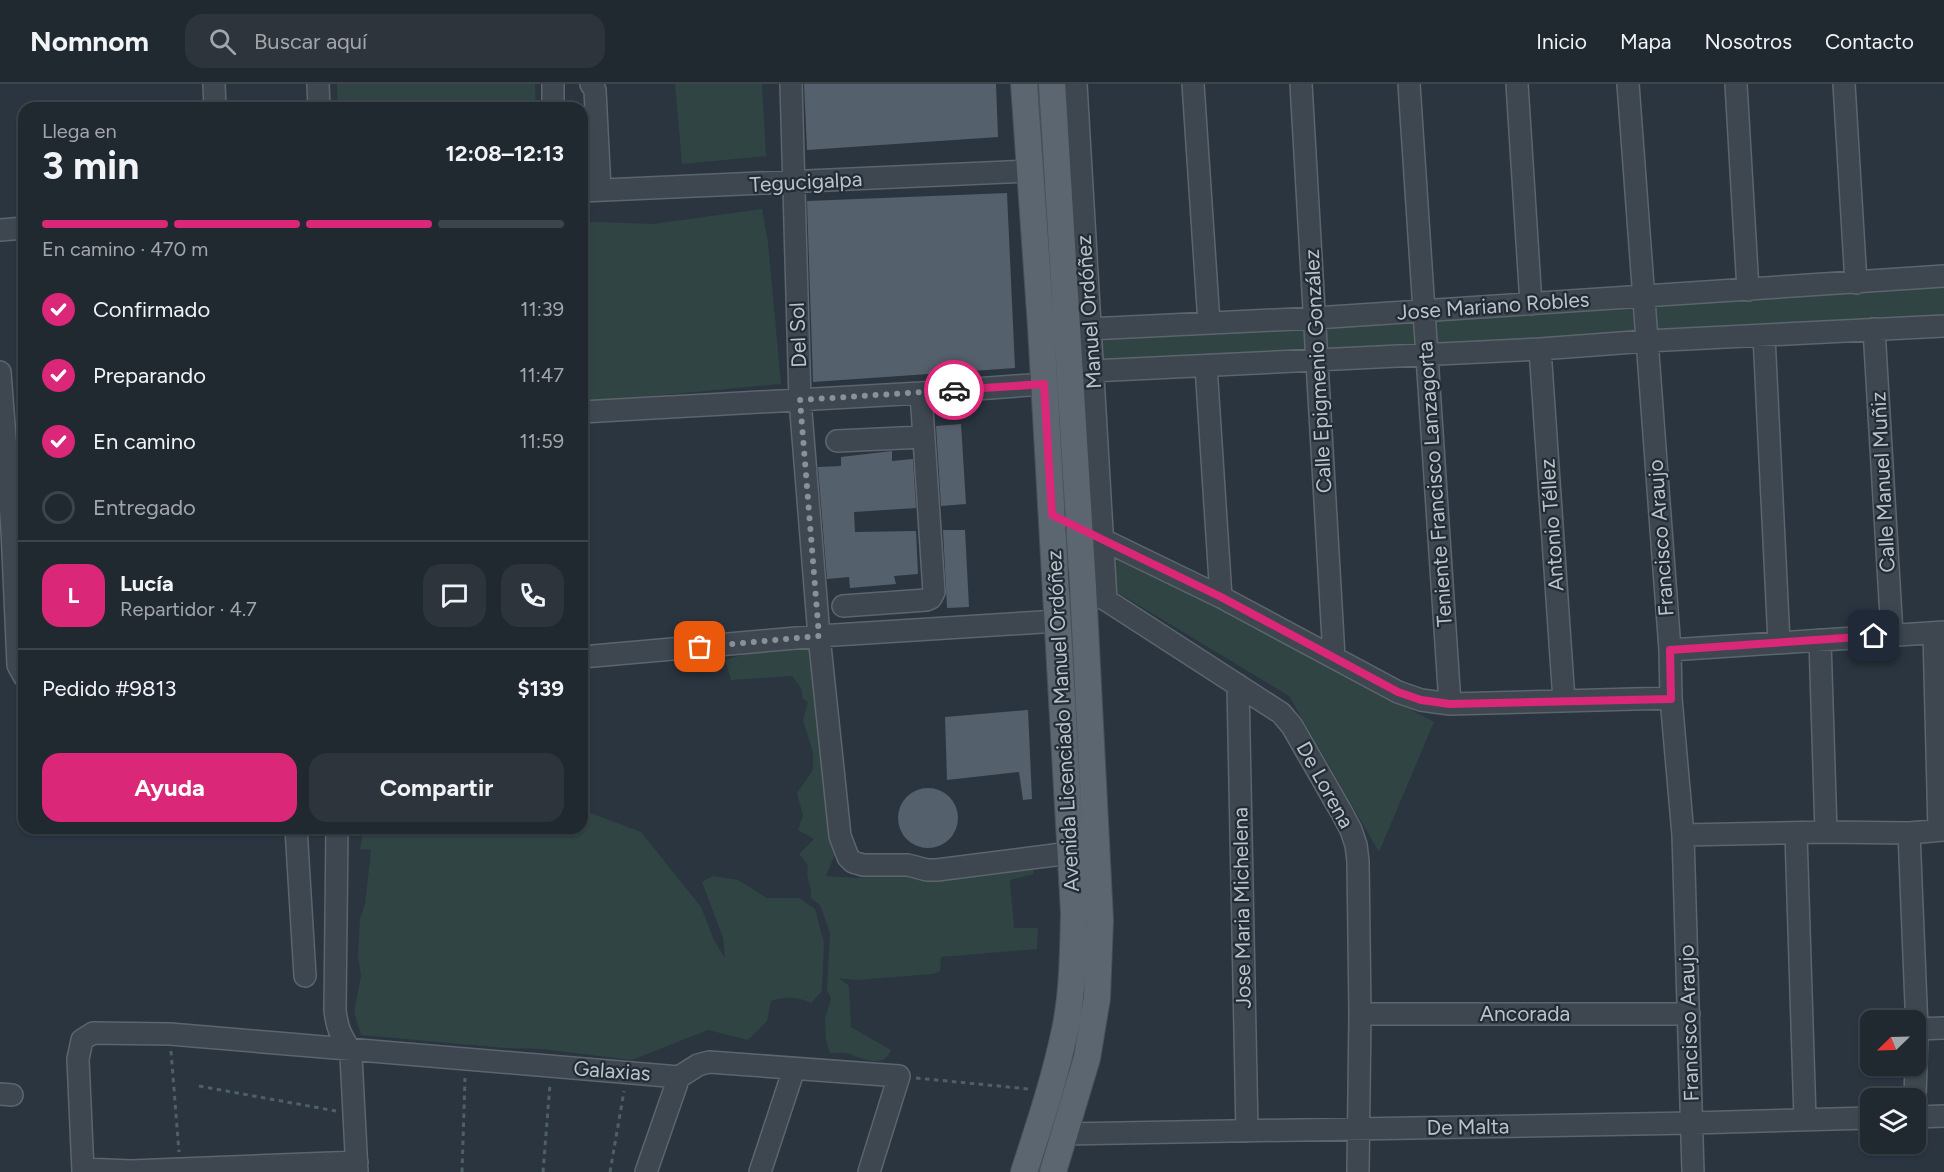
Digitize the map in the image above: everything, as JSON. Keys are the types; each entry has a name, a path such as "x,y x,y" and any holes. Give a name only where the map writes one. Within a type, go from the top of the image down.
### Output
{"main road":[{"name":"Avenida Licenciado Manuel Ordóñez","path":"1024,84 1041,327 1074,913 1066,1024 1050,1091 1024,1172"},
{"name":"Avenida Licenciado Manuel Ordóñez","path":"1052,84 1081,370 1078,528 1100,920 1097,998 1087,1058 1053,1172"}],"street":[{"path":"214,84 216,102"},
{"path":"318,84 319,102"},
{"path":"553,84 553,102"},
{"path":"591,84 595,90 591,191"},
{"name":"Del Sol","path":"791,84 800,400 819,636 840,836 848,857 853,862 863,865 908,866 927,870 1070,853"},
{"name":"Manuel Ordóñez","path":"1076,84 1078,329"},
{"path":"1193,84 1209,323"},
{"name":"Calle Epigmenio González","path":"1301,84 1334,657"},
{"name":"Teniente Francisco Lanzagorta","path":"1409,84 1450,704"},
{"path":"1517,84 1531,303"},
{"name":"Francisco Araujo","path":"1628,84 1670,650 1671,699 1683,835 1693,1172"},
{"path":"1736,84 1748,290"},
{"path":"1844,84 1856,283"},
{"name":"Tegucigalpa","path":"591,191 1030,171"},
{"path":"0,230 18,228"},
{"name":"Jose Mariano Robles","path":"1041,327 1078,329 1315,318 1944,276"},
{"name":"Jose Mariano Robles","path":"588,412 921,393 1081,370 1540,349 1647,341 1944,326"},
{"name":"Calle Manuel Muñiz","path":"1874,329 1892,634"},
{"path":"1764,336 1779,642"},
{"name":"Antonio Téllez","path":"1540,349 1564,701"},
{"path":"1206,366 1221,597"},
{"name":"Manuel Ordóñez","path":"1081,370 1104,540 1106,600"},
{"path":"0,372 10,457 18,665"},
{"path":"843,606 926,600 931,598 934,592 921,393"},
{"path":"837,441 923,437"},
{"path":"1052,515 1221,597 1398,692 1421,700 1450,704 1671,699"},
{"name":"De Lorena","path":"1054,572 1106,600 1281,713 1292,726 1351,830 1358,861 1360,1014 1358,1172"},
{"path":"588,656 819,636 1058,621"},
{"path":"1670,650 1939,632 1942,830 1909,833 1683,835"},
{"path":"1820,640 1826,832"},
{"name":"Jose Maria Michelena","path":"1238,685 1247,1131"},
{"path":"1909,833 1916,1010"},
{"path":"296,834 305,976"},
{"path":"83,1170 357,1167 350,1048 339,1030 335,1010 338,834"},
{"path":"1796,834 1805,1119"},
{"name":"Ancorada","path":"1360,1014 1689,1014"},
{"path":"1926,1029 1944,1028"},
{"name":"Galaxias","path":"83,1170 78,1059 82,1040 93,1033 170,1034 679,1077 698,1065 709,1062 899,1076"},
{"path":"760,1172 794,1069"},
{"path":"869,1172 899,1076"},
{"path":"646,1172 679,1077"},
{"path":"1926,1117 1944,1116"},
{"name":"De Malta","path":"1065,1134 1860,1118"}],"path":[{"path":"170,1034 180,1169"},
{"path":"462,1172 465,1060"},
{"path":"543,1172 552,1067"},
{"path":"610,1172 627,1072"},
{"path":"899,1076 1050,1091"},
{"path":"199,1086 355,1115"}],"green space":[{"path":"337,84 535,84 536,102 338,102"},
{"path":"675,84 762,84 766,156 682,164"},
{"path":"762,209 768,242 781,384 590,402 588,395 588,223 653,224"},
{"path":"1944,283 1944,316 1104,365 1103,334"},
{"path":"1117,552 1434,722 1379,852 1289,696 1115,591"},
{"path":"817,646 841,846 826,876 856,878 1032,863 1034,874 1010,880 1014,928 1038,928 1037,949 941,957 940,971 933,974 856,980 839,978 849,986 851,1027 891,1050 888,1056 878,1061 845,1053 830,1053 826,1040 825,1019 831,999 827,990 830,933 820,905 811,898 807,875 808,865 799,854 814,839 798,830 803,816 797,793 813,770 813,752 803,720 808,702 803,699 801,688 792,676 731,680 725,660 759,650"},
{"path":"588,812 641,832 701,907 714,940 725,958 723,938 702,882 713,876 738,880 767,898 799,898 815,909 824,943 822,991 811,1003 791,998 771,1001 767,1021 748,1040 708,1030 632,1060 542,1049 505,1048 361,1035 354,1012 361,976 358,955 360,919 365,904 371,850 360,849 363,834 588,834"}],"building":[{"path":"804,84 996,84 998,137 807,150"},
{"path":"1007,193 1015,368 813,382 807,201"},
{"path":"961,424 966,504 941,506 936,426"},
{"path":"892,451 892,461 913,459 916,508 854,512 855,532 916,531 918,574 894,576 896,584 850,588 849,577 827,579 818,467 841,466 841,457"},
{"path":"943,530 965,530 969,607 947,608"},
{"path":"1028,710 1032,799 1023,800 1019,772 947,780 945,717"},
{"path":"928,788 949,797 958,818 949,839 928,848 907,839 898,818 907,797"}],"way so far":[{"path":"700,647 819,636 800,400 954,390"}],"route":[{"path":"954,390 1044,384 1052,515 1221,597 1398,692 1421,700 1450,704 1671,699 1670,650 1874,636"}]}
